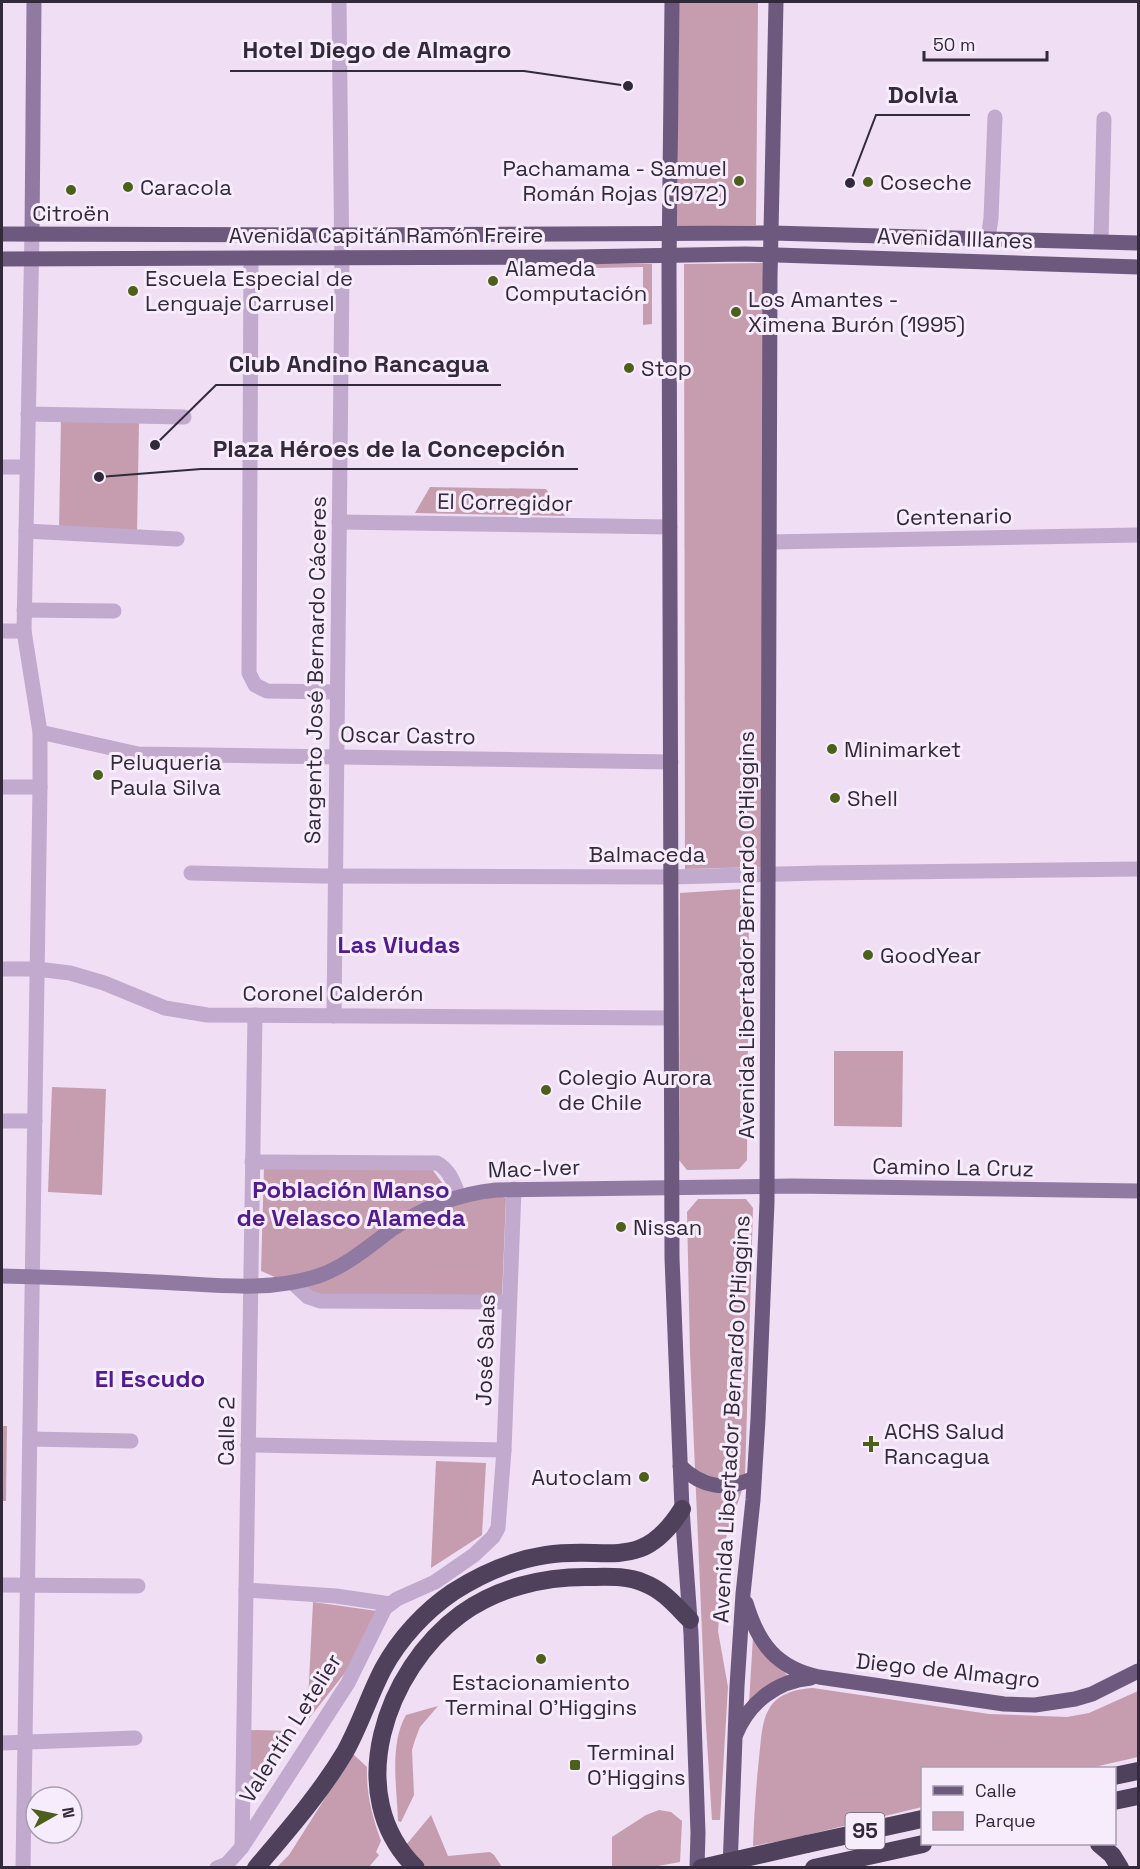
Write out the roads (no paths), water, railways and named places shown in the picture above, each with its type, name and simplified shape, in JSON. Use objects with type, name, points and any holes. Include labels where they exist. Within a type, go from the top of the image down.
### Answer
[{"type":"highway","points":[[256,1868],[298,1819],[331,1774],[359,1724],[391,1655],[410,1631],[434,1607],[476,1579],[522,1560],[559,1553],[616,1554],[640,1549],[663,1535],[682,1509]]},
{"type":"highway","points":[[416,1868],[398,1847],[382,1812],[377,1780],[380,1748],[390,1709],[406,1676],[424,1648],[449,1624],[472,1607],[500,1592],[530,1583],[572,1577],[617,1577],[644,1582],[666,1597],[690,1620]]},
{"type":"highway","points":[[1116,1776],[1138,1771]]},
{"type":"highway","points":[[1117,1801],[1138,1796]]},
{"type":"highway","points":[[1117,1801],[1138,1802]]},
{"type":"highway","name":"95","points":[[699,1868],[921,1819]]},
{"type":"highway","name":"95","points":[[814,1868],[921,1844]]},
{"type":"highway","points":[[1100,1845],[1112,1855],[1120,1868]]},
{"type":"main road","name":"Avenida Libertador Bernardo O'Higgins","points":[[672,2],[669,235],[672,1269],[682,1509],[690,1620],[699,1868]]},
{"type":"main road","name":"Avenida Libertador Bernardo O'Higgins","points":[[730,1868],[734,1740],[743,1594],[754,1478],[767,1186],[771,254],[776,2]]},
{"type":"main road","name":"Avenida Capitán Ramón Freire","points":[[2,234],[341,236],[772,233]]},
{"type":"main road","name":"Avenida Illanes","points":[[772,233],[1138,243]]},
{"type":"main road","name":"Avenida Capitán Ramón Freire","points":[[2,259],[771,254]]},
{"type":"main road","name":"Avenida Illanes","points":[[771,254],[1138,267]]},
{"type":"main road","points":[[680,1466],[696,1479],[715,1485],[734,1486],[754,1478]]},
{"type":"main road","name":"Diego de Almagro","points":[[743,1594],[755,1626],[770,1652],[796,1671],[819,1677],[1004,1704],[1035,1705],[1055,1704],[1092,1694],[1138,1671]]},
{"type":"main road","name":"Diego de Almagro","points":[[734,1740],[747,1714],[765,1695],[786,1683],[819,1677]]},
{"type":"street","points":[[23,1868],[40,787],[40,732],[24,631],[34,2]]},
{"type":"street","name":"Sargento José Bernardo Cáceres","points":[[334,1016],[341,258],[339,2]]},
{"type":"street","points":[[988,239],[995,117]]},
{"type":"street","points":[[1101,242],[1104,119]]},
{"type":"street","points":[[251,258],[249,673],[255,685],[267,691],[337,692]]},
{"type":"street","points":[[28,414],[184,417]]},
{"type":"street","points":[[2,467],[27,467]]},
{"type":"street","name":"El Corregidor","points":[[339,522],[670,526]]},
{"type":"street","points":[[26,531],[177,539]]},
{"type":"street","name":"Centenario","points":[[770,542],[1138,535]]},
{"type":"street","points":[[24,610],[114,611]]},
{"type":"street","points":[[2,631],[24,631]]},
{"type":"street","name":"Oscar Castro","points":[[40,732],[138,754],[671,762]]},
{"type":"street","points":[[2,787],[40,787]]},
{"type":"street","name":"Balmaceda","points":[[191,873],[671,877],[1138,869]]},
{"type":"street","name":"Coronel Calderón","points":[[2,969],[37,969],[70,973],[113,986],[151,1004],[178,1012],[207,1015],[672,1018]]},
{"type":"street","name":"Calle 2","points":[[242,1846],[255,1015]]},
{"type":"street","points":[[2,1121],[35,1121]]},
{"type":"street","points":[[252,1162],[437,1163],[443,1166],[451,1177],[459,1197]]},
{"type":"street","name":"Mac-Iver","points":[[2,1276],[251,1287],[292,1282],[320,1275],[355,1256],[415,1215],[459,1197],[486,1191],[767,1186]]},
{"type":"street","name":"Camino La Cruz","points":[[767,1186],[1138,1191]]},
{"type":"street","name":"José Salas","points":[[390,1604],[435,1582],[486,1545],[498,1528],[504,1450],[514,1189]]},
{"type":"street","points":[[292,1282],[308,1297],[320,1301],[509,1302]]},
{"type":"street","points":[[30,1439],[131,1441]]},
{"type":"street","points":[[248,1445],[504,1450]]},
{"type":"street","points":[[2,1585],[138,1586]]},
{"type":"street","points":[[246,1590],[336,1596],[390,1604]]},
{"type":"street","name":"Valentín Letelier","points":[[217,1868],[226,1864],[242,1846],[348,1683],[382,1614],[390,1604]]},
{"type":"street","points":[[2,1743],[135,1738]]},
{"type":"place","name":"Hotel Diego de Almagro","points":[[628,86]]},
{"type":"place","name":"Pachamama - Samuel Román Rojas (1972)","points":[[739,181]]},
{"type":"place","name":"Coseche","points":[[868,182]]},
{"type":"place","name":"Dolvia","points":[[850,183]]},
{"type":"place","name":"Caracola","points":[[128,187]]},
{"type":"place","name":"Citroën","points":[[71,190]]},
{"type":"place","name":"Alameda Computación","points":[[493,281]]},
{"type":"place","name":"Escuela Especial de Lenguaje Carrusel","points":[[133,291]]},
{"type":"place","name":"Los Amantes - Ximena Burón (1995)","points":[[736,312]]},
{"type":"place","name":"Stop","points":[[629,368]]},
{"type":"place","name":"Club Andino Rancagua","points":[[155,445]]},
{"type":"place","name":"Plaza Héroes de la Concepción","points":[[99,477]]},
{"type":"place","name":"Minimarket","points":[[832,749]]},
{"type":"place","name":"Peluqueria Paula Silva","points":[[98,775]]},
{"type":"place","name":"Shell","points":[[835,798]]},
{"type":"place","name":"GoodYear","points":[[868,955]]},
{"type":"place","name":"Colegio Aurora de Chile","points":[[546,1090]]},
{"type":"place","name":"Nissan","points":[[621,1227]]},
{"type":"place","name":"ACHS Salud Rancagua","points":[[871,1444]]},
{"type":"place","name":"Autoclam","points":[[644,1477]]},
{"type":"place","name":"Estacionamiento Terminal O'Higgins","points":[[541,1659]]},
{"type":"place","name":"Terminal O'Higgins","points":[[575,1765]]},
{"type":"district","name":"Las Viudas","points":[[399,945]]},
{"type":"district","name":"Población Manso de Velasco Alameda","points":[[351,1204]]},
{"type":"district","name":"El Escudo","points":[[150,1379]]}]
